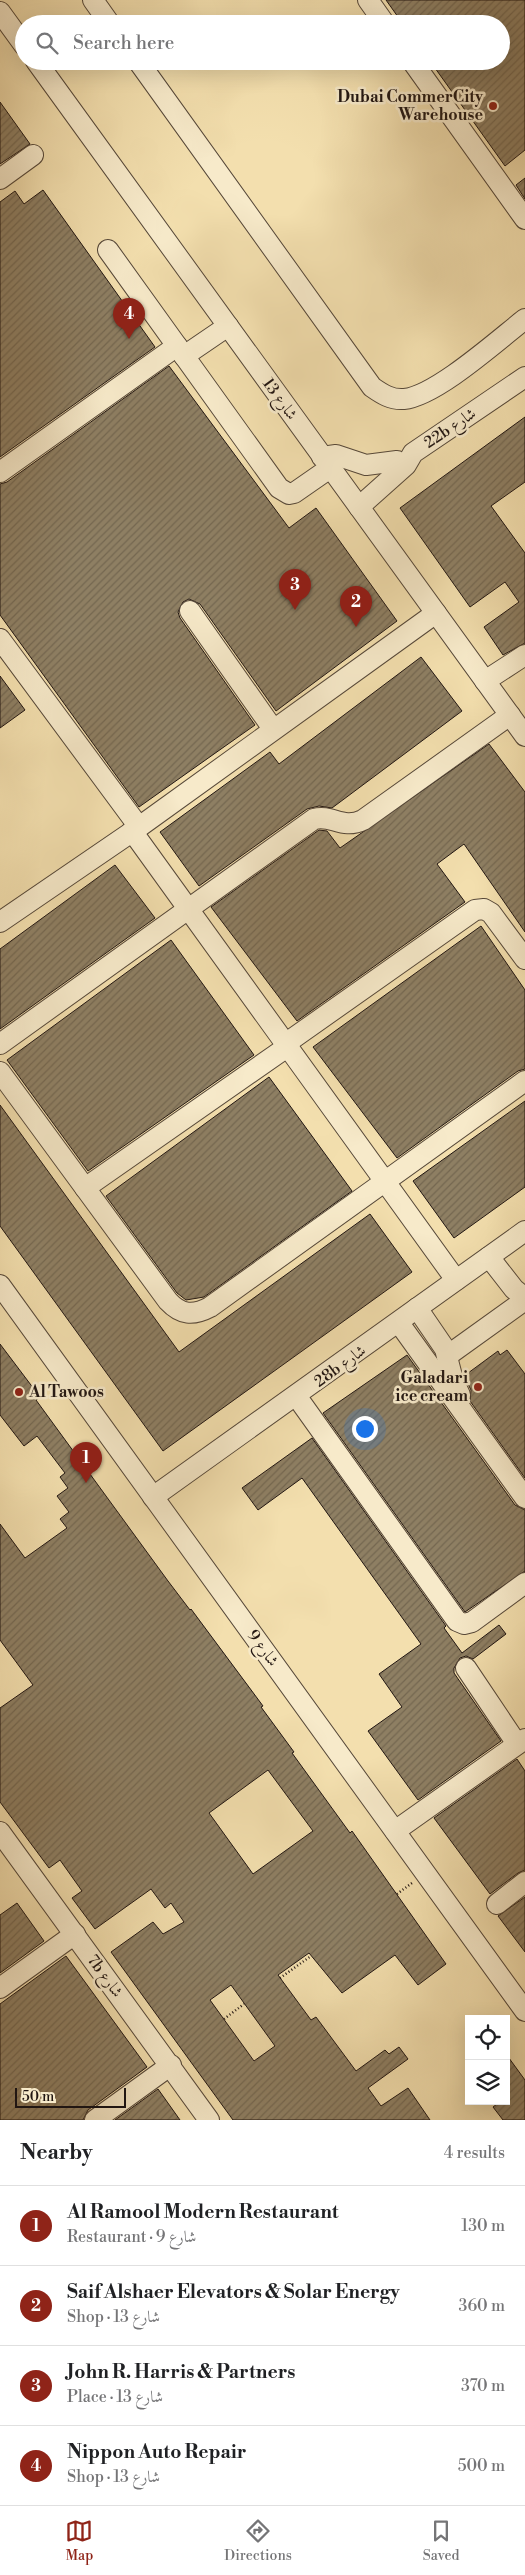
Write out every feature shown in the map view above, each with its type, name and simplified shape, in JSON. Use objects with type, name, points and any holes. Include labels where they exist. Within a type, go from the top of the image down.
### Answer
[{"type":"street","points":[[93,0],[104,15]]},
{"type":"street","points":[[368,0],[379,15]]},
{"type":"street","points":[[0,12],[15,33]]},
{"type":"street","name":"شارع 13","points":[[43,70],[525,736]]},
{"type":"street","points":[[144,70],[372,387],[385,396],[404,399],[424,393],[440,385],[525,319]]},
{"type":"street","points":[[418,70],[525,219]]},
{"type":"street","points":[[0,179],[33,155]]},
{"type":"street","points":[[108,250],[283,492],[294,493],[326,462],[336,455],[366,465],[405,457]]},
{"type":"street","points":[[0,472],[180,351],[228,326]]},
{"type":"street","name":"22b شارع","points":[[355,501],[405,457],[525,377]]},
{"type":"street","points":[[190,611],[273,729]]},
{"type":"street","points":[[2,916],[136,829],[436,613]]},
{"type":"street","points":[[0,639],[136,829],[188,909],[456,1280]]},
{"type":"street","points":[[485,681],[525,655]]},
{"type":"street","points":[[0,1044],[314,818],[319,817],[350,825],[363,820],[510,715]]},
{"type":"street","points":[[85,1188],[475,910],[491,913],[525,959]]},
{"type":"street","points":[[0,1072],[168,1301],[176,1310],[188,1314],[200,1312],[210,1306],[525,1081]]},
{"type":"street","name":"28b شارع","points":[[153,1497],[297,1397],[525,1231]]},
{"type":"street","points":[[447,1356],[525,1299],[514,1289],[489,1257]]},
{"type":"street","name":"شارع 9","points":[[0,1285],[395,1831],[518,1987],[525,2011]]},
{"type":"street","points":[[417,1308],[441,1342],[458,1392],[525,1487]]},
{"type":"street","points":[[399,1323],[525,1498]]},
{"type":"street","points":[[297,1397],[457,1621],[464,1624],[472,1622],[525,1583]]},
{"type":"street","points":[[395,1831],[521,1741],[466,1668]]},
{"type":"street","name":"7b شارع","points":[[0,1832],[7,1857],[75,1934],[209,2120]]},
{"type":"street","points":[[497,1904],[525,1882]]},
{"type":"street","points":[[0,1988],[75,1934]]},
{"type":"street","points":[[95,2120],[171,2065]]},
{"type":"path","points":[[280,1978],[311,1956]]},
{"type":"path","points":[[224,2019],[244,2004]]},
{"type":"building","name":"Dubai CommerCity Warehouse","points":[[386,0],[525,0],[525,150],[505,166],[436,70],[510,70],[510,15],[397,15]]},
{"type":"building","points":[[0,102],[30,144],[0,164]]},
{"type":"building","points":[[525,178],[525,199],[516,185]]},
{"type":"building","points":[[43,190],[155,347],[0,457],[0,202],[15,191],[24,204]]},
{"type":"building","points":[[169,366],[289,528],[316,508],[397,621],[276,711],[200,604],[189,599],[183,602],[178,612],[180,618],[255,725],[139,807],[0,615],[0,484],[7,482]]},
{"type":"building","points":[[525,417],[525,482],[491,506],[525,553],[525,643],[503,655],[484,627],[519,602],[505,582],[470,607],[400,508]]},
{"type":"building","points":[[421,657],[462,711],[332,808],[319,806],[307,809],[199,886],[160,832],[270,752],[279,764]]},
{"type":"building","points":[[0,676],[25,710],[0,728]]},
{"type":"building","points":[[489,744],[525,792],[525,932],[464,844],[437,864],[465,902],[297,1021],[211,907],[319,830],[327,831],[340,848]]},
{"type":"building","points":[[115,865],[155,918],[0,1029],[0,949]]},
{"type":"building","points":[[481,926],[525,990],[525,1069],[518,1071],[397,1158],[313,1047]]},
{"type":"building","points":[[171,940],[254,1055],[88,1171],[7,1060]]},
{"type":"building","points":[[269,1077],[352,1191],[204,1297],[186,1300],[177,1293],[106,1196]]},
{"type":"building","points":[[525,1101],[525,1187],[454,1238],[413,1181]]},
{"type":"building","points":[[0,1105],[179,1352],[370,1214],[412,1272],[163,1451],[0,1226]]},
{"type":"building","points":[[0,1344],[40,1397],[36,1400],[168,1581],[263,1706],[261,1707],[294,1752],[292,1753],[350,1833],[352,1831],[446,1964],[418,1985],[395,1955],[342,1993],[309,1953],[278,1975],[311,2020],[316,2017],[356,2071],[385,2050],[389,2054],[399,2047],[408,2059],[368,2088],[381,2106],[408,2088],[430,2120],[233,2120],[111,1952],[153,1922],[163,1934],[184,1922],[171,1903],[165,1908],[151,1889],[95,1929],[72,1898],[82,1891],[60,1860],[49,1868],[0,1802],[0,1708],[33,1685],[0,1640],[0,1524],[25,1558],[67,1528],[60,1519],[69,1512],[57,1496],[68,1488],[60,1477],[65,1473],[37,1436],[24,1446],[0,1415]],"holes":[[[268,1770],[313,1831],[253,1874],[209,1813]],[[231,1985],[275,2046],[254,2061],[210,2000]]]},
{"type":"building","points":[[507,1350],[525,1374],[525,1478],[470,1401],[471,1390],[464,1376],[498,1351],[500,1355]]},
{"type":"building","points":[[407,1355],[515,1505],[525,1510],[525,1571],[465,1612],[323,1413]]},
{"type":"building","points":[[312,1438],[446,1626],[444,1628],[462,1653],[499,1625],[506,1634],[473,1659],[466,1656],[460,1658],[454,1668],[454,1673],[501,1741],[418,1800],[368,1731],[402,1707],[379,1674],[421,1644],[302,1478],[258,1510],[242,1488]]},
{"type":"building","points":[[517,1759],[525,1771],[525,1870],[490,1894],[434,1818]]},
{"type":"building","points":[[525,1897],[525,1952],[498,1916]]},
{"type":"building","points":[[17,1903],[44,1941],[0,1973],[0,1915]]},
{"type":"building","points":[[66,1956],[147,2067],[88,2110],[83,2120],[0,2120],[0,2004]]},
{"type":"building","points":[[510,2059],[525,2080],[525,2120],[503,2120],[493,2107],[496,2105],[510,2105]]},
{"type":"building","points":[[158,2089],[180,2120],[115,2120]]},
{"type":"place","name":"Dubai CommerCity Warehouse","points":[[493,106]]},
{"type":"place","name":"Nippon Auto Repair","points":[[129,339]]},
{"type":"place","name":"John R. Harris & Partners","points":[[295,610]]},
{"type":"place","name":"Saif Alshaer Elevators & Solar Energy","points":[[356,627]]},
{"type":"place","name":"Galadari ice cream","points":[[478,1387]]},
{"type":"place","name":"Al Tawoos","points":[[19,1392]]},
{"type":"place","name":"Al Ramool Modern Restaurant","points":[[86,1483]]}]
